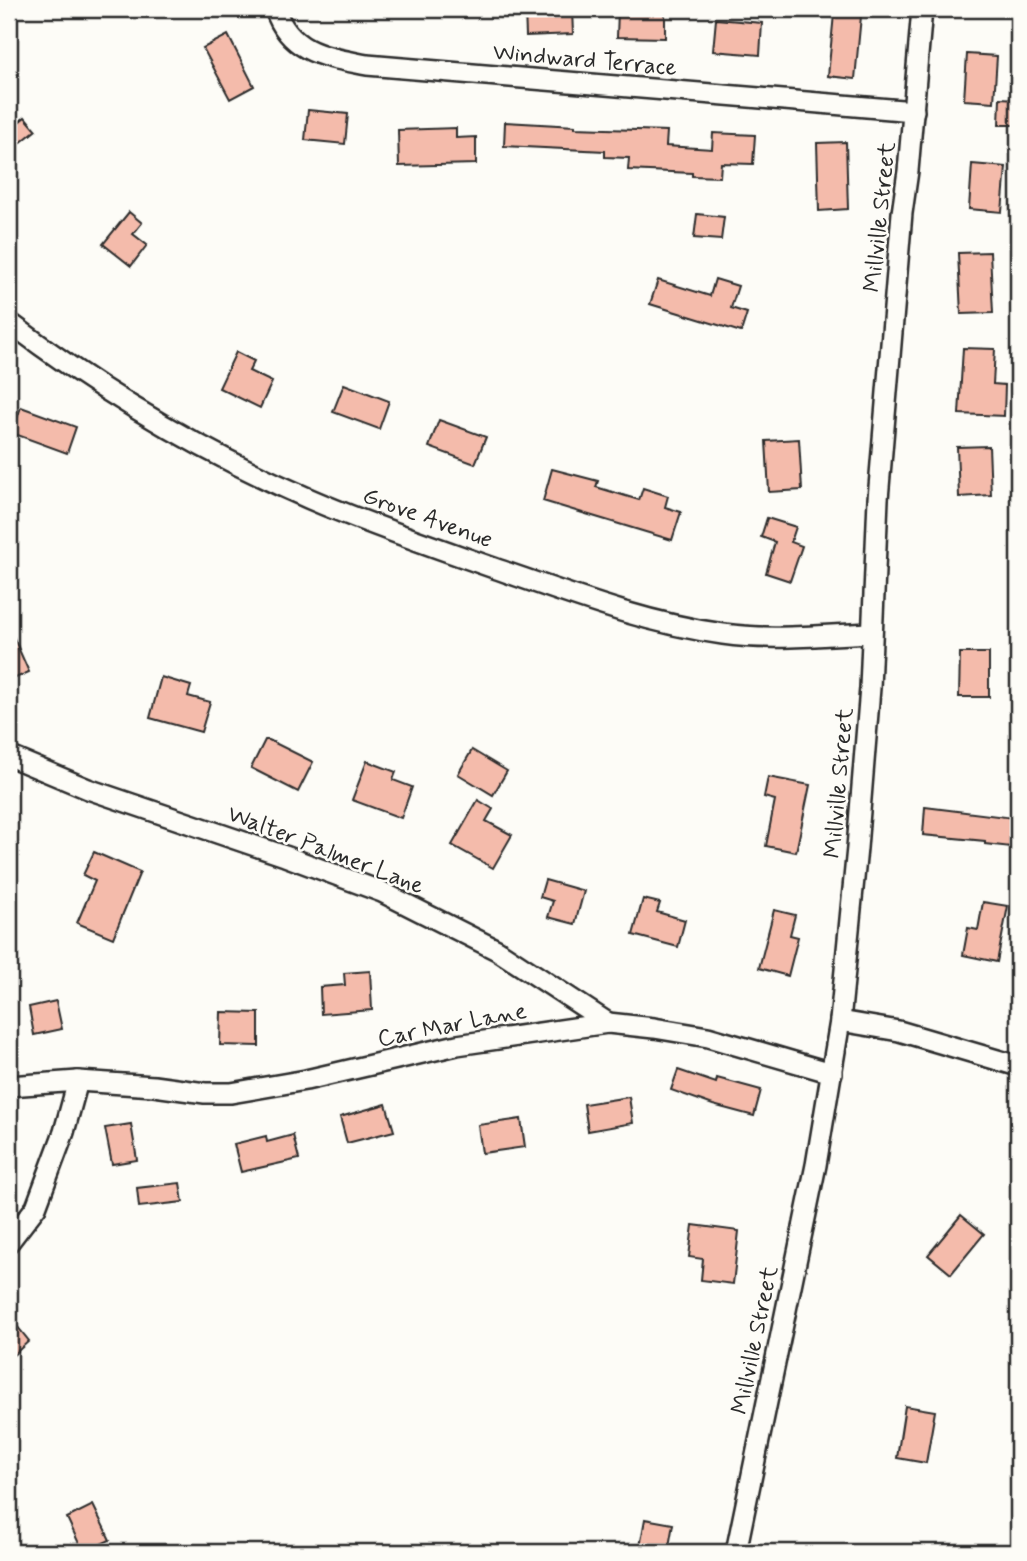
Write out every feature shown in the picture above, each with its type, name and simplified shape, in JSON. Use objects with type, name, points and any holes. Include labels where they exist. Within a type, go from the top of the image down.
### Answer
[{"type":"street","name":"Windward Terrace","points":[[275,9],[279,21],[295,41],[316,55],[367,65],[914,111]]},
{"type":"street","name":"Millville Street","points":[[736,1552],[816,1165],[839,1021],[858,836],[870,688],[880,485],[922,9]]},
{"type":"street","name":"Grove Avenue","points":[[9,322],[59,361],[125,404],[194,443],[310,499],[382,528],[577,597],[675,626],[726,635],[776,638],[871,633]]},
{"type":"street","name":"Walter Palmer Lane","points":[[9,756],[88,789],[382,892],[497,950],[608,1023]]},
{"type":"street","points":[[839,1021],[899,1031],[1018,1066]]},
{"type":"street","name":"Car Mar Lane","points":[[9,1086],[78,1081],[231,1093],[306,1080],[469,1042],[608,1023],[708,1037],[832,1073]]},
{"type":"street","points":[[9,1242],[36,1207],[64,1132],[78,1081]]},
{"type":"building","points":[[525,9],[572,9],[573,34],[526,36]]},
{"type":"building","points":[[618,11],[665,12],[665,38],[617,37]]},
{"type":"building","points":[[834,14],[861,16],[855,79],[828,76]]},
{"type":"building","points":[[716,19],[762,23],[760,55],[713,51]]},
{"type":"building","points":[[228,35],[254,86],[230,99],[203,48]]},
{"type":"building","points":[[967,54],[997,56],[994,102],[964,100]]},
{"type":"building","points":[[1000,98],[1018,99],[1018,125],[999,125]]},
{"type":"building","points":[[308,110],[348,114],[345,144],[305,140]]},
{"type":"building","points":[[25,117],[36,130],[9,152],[9,130]]},
{"type":"building","points":[[505,122],[575,128],[667,131],[666,146],[712,149],[713,133],[755,135],[753,164],[721,163],[720,177],[628,170],[629,158],[605,157],[605,151],[504,146]]},
{"type":"building","points":[[456,128],[456,138],[476,137],[476,164],[399,166],[398,130]]},
{"type":"building","points":[[846,142],[848,209],[819,211],[817,143]]},
{"type":"building","points":[[972,164],[1006,167],[1002,212],[969,209]]},
{"type":"building","points":[[129,212],[142,223],[133,234],[147,245],[131,266],[103,244]]},
{"type":"building","points":[[697,214],[724,217],[721,240],[694,238]]},
{"type":"building","points":[[990,252],[993,313],[961,314],[958,253]]},
{"type":"building","points":[[715,279],[738,286],[731,308],[747,313],[741,332],[650,304],[658,280],[710,296]]},
{"type":"building","points":[[963,348],[995,349],[993,384],[1005,385],[1004,416],[959,414]]},
{"type":"building","points":[[236,352],[254,361],[249,371],[272,382],[260,408],[219,388]]},
{"type":"building","points":[[344,384],[389,401],[379,429],[333,412]]},
{"type":"building","points":[[21,407],[76,427],[67,453],[12,433]]},
{"type":"building","points":[[439,420],[486,437],[475,464],[429,447]]},
{"type":"building","points":[[799,439],[802,490],[769,492],[766,441]]},
{"type":"building","points":[[989,446],[991,495],[959,497],[957,447]]},
{"type":"building","points":[[552,469],[598,481],[596,487],[639,500],[643,488],[668,496],[665,507],[681,512],[672,540],[543,501]]},
{"type":"building","points":[[767,518],[796,527],[791,542],[802,546],[790,581],[766,573],[775,542],[761,537]]},
{"type":"building","points":[[9,627],[29,672],[9,681]]},
{"type":"building","points":[[960,653],[989,653],[989,697],[959,697]]},
{"type":"building","points":[[161,677],[191,686],[188,696],[210,702],[201,732],[150,718]]},
{"type":"building","points":[[265,740],[313,762],[298,792],[251,768]]},
{"type":"building","points":[[472,750],[507,771],[493,795],[458,774]]},
{"type":"building","points":[[367,761],[396,772],[393,780],[412,787],[401,818],[352,800]]},
{"type":"building","points":[[768,777],[810,785],[796,852],[766,846],[775,800],[764,797]]},
{"type":"building","points":[[478,800],[493,809],[486,821],[512,835],[493,868],[452,845]]},
{"type":"building","points":[[925,807],[1014,818],[1011,847],[985,844],[985,841],[923,835]]},
{"type":"building","points":[[94,852],[140,872],[113,938],[77,923],[95,881],[83,875]]},
{"type":"building","points":[[545,880],[584,891],[575,924],[548,917],[553,901],[540,897]]},
{"type":"building","points":[[643,899],[660,903],[657,912],[685,920],[678,947],[633,935]]},
{"type":"building","points":[[983,902],[1008,906],[997,962],[963,955],[968,928],[978,930]]},
{"type":"building","points":[[774,910],[795,915],[790,935],[798,937],[788,976],[759,968]]},
{"type":"building","points":[[370,971],[372,1010],[321,1014],[320,987],[345,985],[344,973]]},
{"type":"building","points":[[56,1001],[62,1029],[34,1035],[29,1007]]},
{"type":"building","points":[[221,1012],[259,1013],[259,1046],[220,1045]]},
{"type":"building","points":[[678,1070],[716,1083],[717,1078],[761,1090],[754,1116],[671,1090]]},
{"type":"building","points":[[629,1097],[633,1123],[588,1131],[584,1104]]},
{"type":"building","points":[[386,1104],[394,1131],[347,1143],[340,1117]]},
{"type":"building","points":[[521,1119],[525,1147],[482,1153],[478,1125]]},
{"type":"building","points":[[131,1124],[137,1160],[112,1164],[105,1128]]},
{"type":"building","points":[[293,1135],[299,1159],[241,1172],[234,1144],[266,1136],[267,1142]]},
{"type":"building","points":[[180,1183],[183,1202],[139,1207],[137,1188]]},
{"type":"building","points":[[961,1215],[984,1234],[951,1274],[928,1255]]},
{"type":"building","points":[[693,1225],[739,1231],[733,1284],[701,1280],[703,1259],[689,1257]]},
{"type":"building","points":[[9,1316],[29,1341],[9,1359]]},
{"type":"building","points":[[905,1406],[935,1411],[926,1463],[897,1458]]},
{"type":"building","points":[[93,1505],[110,1540],[83,1552],[67,1518]]},
{"type":"building","points":[[645,1519],[673,1524],[668,1552],[639,1552]]}]
